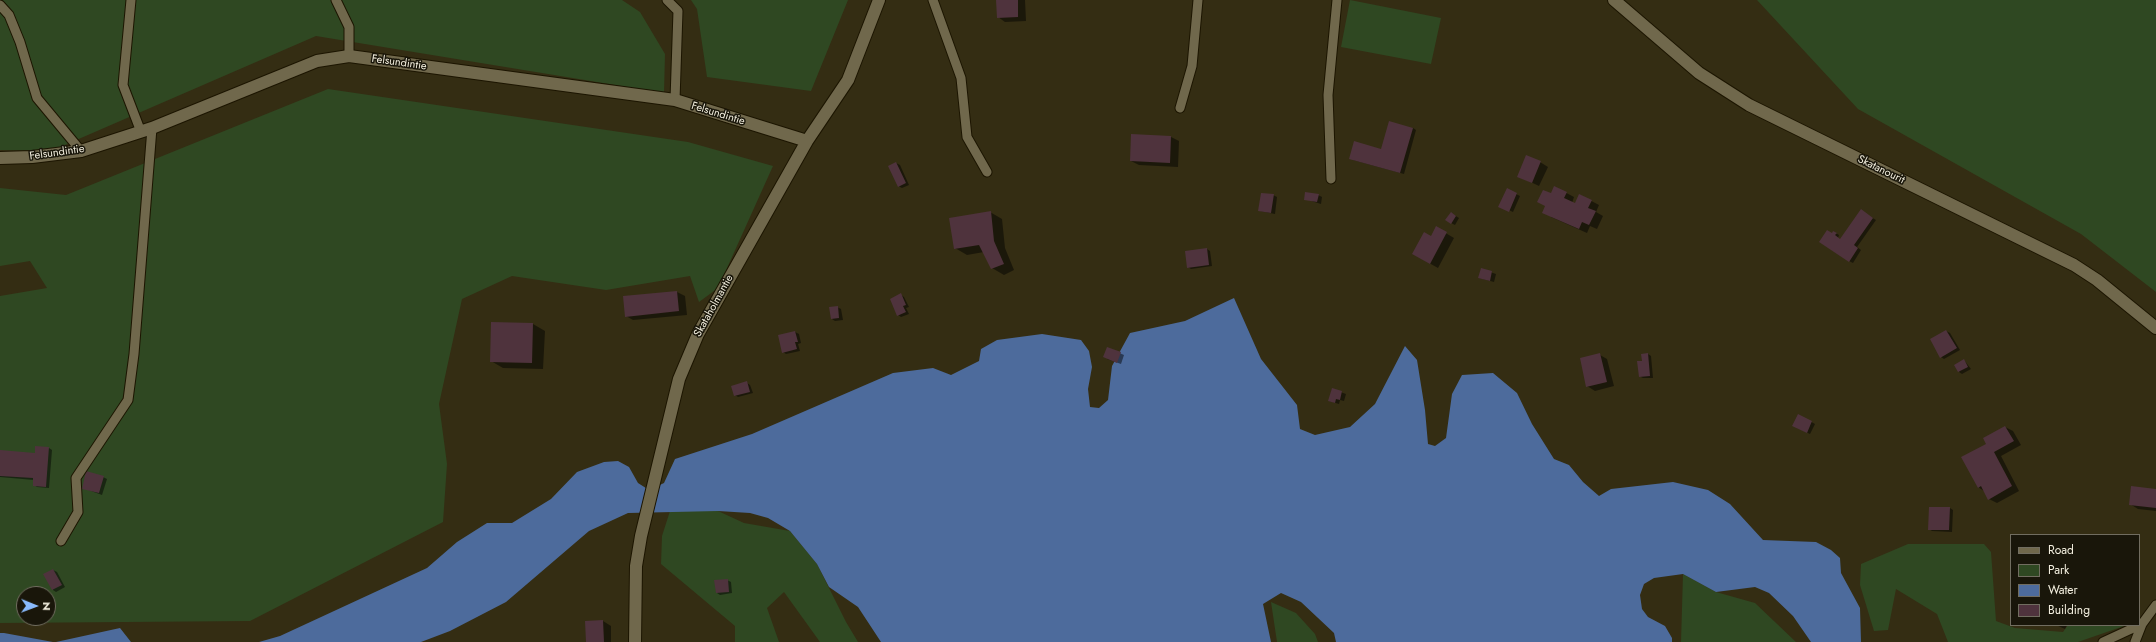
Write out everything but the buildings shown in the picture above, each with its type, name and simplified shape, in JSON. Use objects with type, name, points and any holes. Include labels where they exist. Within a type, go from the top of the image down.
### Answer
[{"type":"street","name":"Skataholmantie","points":[[635,642],[636,566],[641,536],[679,379],[698,334],[807,141],[848,80],[879,0]]},
{"type":"street","name":"Skatanourit","points":[[1614,0],[1699,73],[1749,105],[2074,265],[2097,280],[2156,328]]},
{"type":"street","name":"Felsundintie","points":[[0,158],[32,157],[81,151],[146,130],[317,61],[349,56],[675,100],[807,141]]},
{"type":"lane","points":[[61,541],[78,512],[76,478],[128,400],[134,354],[146,130],[123,85],[131,0]]},
{"type":"lane","points":[[336,0],[349,27],[349,56]]},
{"type":"lane","points":[[667,0],[678,11],[675,100]]},
{"type":"lane","points":[[933,0],[961,78],[967,137],[987,172]]},
{"type":"lane","points":[[1180,108],[1192,66],[1198,0]]},
{"type":"lane","points":[[1331,179],[1328,95],[1337,0]]},
{"type":"lane","points":[[0,5],[9,15],[20,42],[37,98],[81,151]]},
{"type":"lane","points":[[2135,642],[2142,624],[2156,605]]},
{"type":"lane","points":[[2103,642],[2138,626]]},
{"type":"green space","points":[[0,0],[622,0],[640,12],[665,54],[664,93],[316,36],[51,151],[0,150]]},
{"type":"green space","points":[[691,0],[848,0],[811,91],[707,77],[697,9]]},
{"type":"green space","points":[[1350,0],[1441,18],[1431,64],[1341,47]]},
{"type":"green space","points":[[1757,0],[2156,0],[2156,292],[2081,234],[1858,109]]},
{"type":"green space","points":[[328,89],[688,142],[773,166],[718,288],[699,302],[690,276],[606,290],[512,276],[462,299],[439,404],[447,464],[443,522],[250,621],[56,623],[56,586],[16,586],[16,623],[0,623],[0,296],[47,288],[30,261],[0,266],[0,188],[66,195]]},
{"type":"green space","points":[[670,511],[718,511],[744,523],[790,531],[817,564],[846,622],[858,642],[820,642],[784,592],[767,608],[779,642],[735,642],[735,626],[661,564],[662,536]]},
{"type":"green space","points":[[1908,544],[1984,544],[1991,552],[1996,621],[2015,628],[2063,632],[2067,626],[2124,626],[2078,642],[1948,642],[1937,614],[1896,589],[1888,630],[1874,631],[1860,585],[1861,564]]},
{"type":"green space","points":[[1683,574],[1716,592],[1755,603],[1796,642],[1681,642]]},
{"type":"green space","points":[[1271,602],[1296,613],[1315,634],[1318,642],[1277,642]]},
{"type":"water","points":[[1234,298],[1261,359],[1297,405],[1300,429],[1315,435],[1350,427],[1375,404],[1405,346],[1417,360],[1425,410],[1428,444],[1435,446],[1446,438],[1452,394],[1462,375],[1493,373],[1517,393],[1532,424],[1554,459],[1569,465],[1583,482],[1599,496],[1611,489],[1673,482],[1708,490],[1730,504],[1763,540],[1816,542],[1831,550],[1840,558],[1841,573],[1860,608],[1861,642],[1811,642],[1793,616],[1769,593],[1755,587],[1716,592],[1683,574],[1654,578],[1644,584],[1640,595],[1642,609],[1648,617],[1665,626],[1672,638],[1672,642],[1336,642],[1334,633],[1301,602],[1281,593],[1263,604],[1271,642],[881,642],[858,607],[829,587],[817,564],[790,531],[768,518],[750,513],[718,511],[628,513],[589,531],[506,602],[450,631],[421,642],[259,642],[280,636],[427,568],[457,542],[487,523],[512,523],[551,499],[577,472],[604,462],[618,461],[629,467],[638,483],[649,490],[664,483],[675,459],[752,434],[893,373],[933,368],[951,375],[979,361],[981,349],[997,340],[1042,334],[1081,340],[1089,351],[1092,367],[1088,389],[1090,407],[1099,408],[1108,400],[1112,366],[1130,333],[1185,321]]},
{"type":"water","points":[[120,628],[131,642],[56,642]]},
{"type":"water","points":[[0,633],[4,633],[53,642],[0,642]]}]
